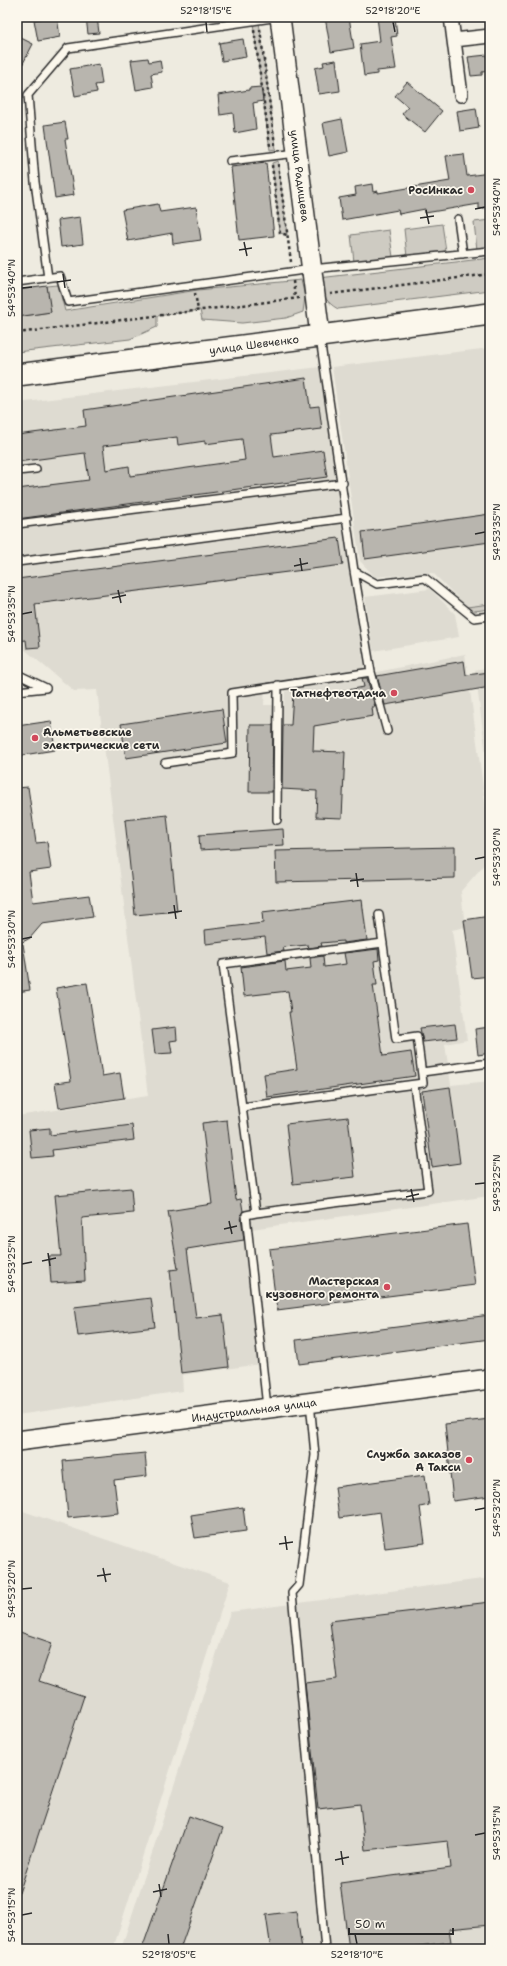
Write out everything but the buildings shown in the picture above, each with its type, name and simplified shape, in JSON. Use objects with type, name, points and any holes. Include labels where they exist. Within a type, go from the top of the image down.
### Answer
[{"type":"main road","name":"улица Шевченко","points":[[17,374],[490,314]]},
{"type":"street","name":"улица Радищева","points":[[280,17],[320,335]]},
{"type":"street","points":[[451,17],[462,95]]},
{"type":"street","points":[[454,40],[490,36]]},
{"type":"street","name":"Индустриальная улица","points":[[17,1441],[490,1379]]},
{"type":"lane","points":[[48,278],[36,182],[28,95],[68,48],[280,17]]},
{"type":"lane","points":[[230,161],[275,157],[297,153]]},
{"type":"lane","points":[[458,219],[463,254]]},
{"type":"lane","points":[[17,282],[60,276],[68,302],[312,269],[490,251]]},
{"type":"lane","points":[[320,335],[354,571],[371,672],[387,731]]},
{"type":"lane","points":[[17,471],[36,470]]},
{"type":"lane","points":[[17,524],[342,483]]},
{"type":"lane","points":[[17,562],[347,518]]},
{"type":"lane","points":[[354,571],[377,584],[425,578],[474,618],[490,616]]},
{"type":"lane","points":[[165,763],[233,753],[232,693],[371,672]]},
{"type":"lane","points":[[17,674],[46,688],[17,691]]},
{"type":"lane","points":[[277,820],[278,685]]},
{"type":"lane","points":[[242,1107],[423,1083],[417,1036],[396,1039],[379,914]]},
{"type":"lane","points":[[256,1213],[223,964],[383,943]]},
{"type":"lane","points":[[422,1072],[490,1063]]},
{"type":"lane","points":[[267,1408],[246,1215],[428,1191],[414,1084]]},
{"type":"lane","points":[[310,1402],[314,1454],[299,1585],[292,1593],[325,1949]]},
{"type":"path","points":[[256,20],[275,157],[272,163],[280,233],[287,235],[275,157],[256,20]]},
{"type":"path","points":[[336,293],[490,274]]},
{"type":"path","points":[[193,285],[198,310]]},
{"type":"path","points":[[17,333],[295,298]]},
{"type":"shaded area","points":[[259,22],[276,149],[270,150],[253,23]]},
{"type":"shaded area","points":[[278,161],[287,235],[280,233],[272,163]]},
{"type":"shaded area","points":[[490,220],[490,248],[477,250],[474,222]]},
{"type":"shaded area","points":[[442,224],[446,251],[407,257],[404,229]]},
{"type":"shaded area","points":[[389,230],[393,257],[354,262],[351,235]]},
{"type":"shaded area","points":[[490,258],[490,290],[338,309],[324,296],[319,278]]},
{"type":"shaded area","points":[[301,280],[305,297],[303,312],[286,318],[242,323],[202,320],[200,310],[157,316],[157,327],[130,339],[17,352],[17,317],[50,312],[47,286],[58,285],[65,311],[198,290]]},
{"type":"shaded area","points":[[490,348],[490,604],[467,607],[433,573],[375,577],[360,561],[332,367]]},
{"type":"shaded area","points":[[320,367],[365,671],[265,684],[264,705],[284,705],[285,691],[465,654],[490,838],[490,858],[461,891],[465,927],[452,930],[467,1040],[445,1044],[451,1085],[490,1081],[490,1196],[251,1229],[269,1363],[182,1375],[183,1391],[17,1415],[17,1116],[148,1096],[97,690],[74,691],[17,643],[17,403]]},
{"type":"shaded area","points":[[430,589],[455,614],[459,637],[373,651],[365,597]]},
{"type":"shaded area","points":[[490,604],[490,609],[467,612],[467,607]]},
{"type":"shaded area","points":[[490,667],[490,786],[475,670]]},
{"type":"shaded area","points":[[17,1509],[230,1582],[113,1949],[17,1949]]},
{"type":"shaded area","points":[[490,1578],[490,1949],[121,1949],[230,1612]]},
{"type":"place","name":"РосИнкас","points":[[471,190]]},
{"type":"place","name":"Татнефтеотдача","points":[[394,693]]},
{"type":"place","name":"Альметьевские электрические сети","points":[[35,738]]},
{"type":"place","name":"Мастерская кузовного ремонта","points":[[387,1287]]},
{"type":"place","name":"Служба заказов А Такси","points":[[469,1460]]}]
